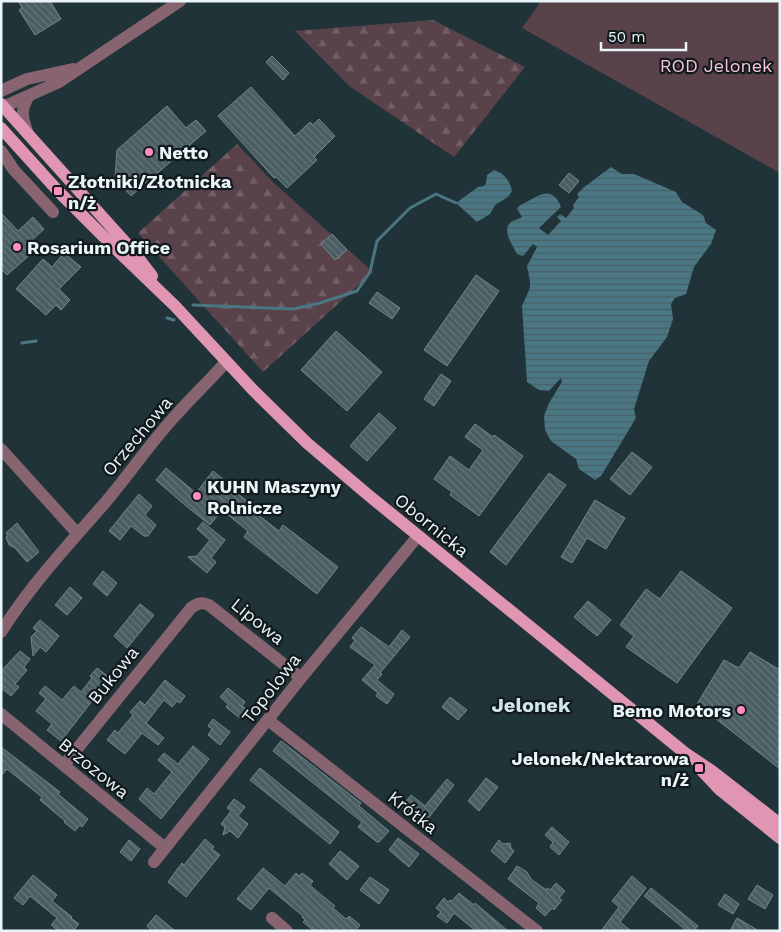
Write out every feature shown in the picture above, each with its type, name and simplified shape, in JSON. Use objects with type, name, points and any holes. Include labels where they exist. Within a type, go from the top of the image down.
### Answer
[{"type":"main road","name":"Obornicka","points":[[2,106],[133,251],[175,306]]},
{"type":"main road","name":"Obornicka","points":[[1,128],[58,191],[175,306],[226,362],[307,443],[418,536],[685,753],[712,771],[780,824]]},
{"type":"main road","name":"Obornicka","points":[[685,753],[719,788],[780,838]]},
{"type":"street","points":[[2,106],[59,82],[180,1]]},
{"type":"street","points":[[1,91],[27,80],[80,67]]},
{"type":"street","points":[[29,96],[22,109],[23,121],[29,136]]},
{"type":"street","points":[[1,151],[14,170],[53,212]]},
{"type":"street","name":"Orzechowa","points":[[1,632],[15,610],[176,414],[226,362]]},
{"type":"street","points":[[1,449],[77,533]]},
{"type":"street","name":"Topolowa","points":[[154,862],[301,678],[418,536]]},
{"type":"street","name":"Lipowa","points":[[191,608],[202,602],[210,604],[301,678]]},
{"type":"street","name":"Bukowa","points":[[64,765],[191,608]]},
{"type":"street","name":"Brzozowa","points":[[1,714],[165,848]]},
{"type":"street","name":"Krótka","points":[[268,720],[537,931]]},
{"type":"street","points":[[272,918],[287,931]]},
{"type":"green space","name":"ROD Jelonek","points":[[541,1],[780,1],[780,173],[522,28]]},
{"type":"green space","points":[[433,20],[525,67],[454,157],[349,86],[295,31]]},
{"type":"green space","points":[[237,144],[274,183],[373,272],[263,372],[138,233]]},
{"type":"water","points":[[611,167],[622,174],[634,174],[676,192],[682,202],[703,215],[706,223],[716,230],[711,244],[694,267],[686,294],[675,298],[671,304],[673,319],[667,337],[649,361],[634,409],[636,418],[601,476],[595,480],[579,469],[576,459],[551,441],[545,430],[544,416],[549,403],[562,382],[561,378],[549,391],[539,390],[527,382],[522,306],[530,288],[527,266],[537,247],[533,244],[523,256],[517,254],[509,239],[507,230],[510,223],[522,217],[517,209],[519,206],[537,196],[548,194],[553,195],[557,199],[561,207],[539,228],[548,235],[561,221],[557,217],[560,214],[566,218],[574,208],[573,205],[579,197],[577,194]]},
{"type":"water","points":[[494,170],[506,178],[512,191],[508,197],[495,205],[490,214],[477,222],[456,203],[478,187],[484,186],[487,175]]},
{"type":"building","points":[[18,1],[50,1],[61,19],[35,35],[19,10],[22,8]]},
{"type":"building","points":[[272,56],[289,73],[283,80],[266,62]]},
{"type":"building","points":[[251,87],[295,136],[310,122],[313,125],[319,119],[335,136],[314,157],[317,160],[287,188],[276,177],[274,178],[218,116]]},
{"type":"building","name":"Netto","points":[[167,106],[186,128],[196,120],[206,131],[131,196],[115,178],[117,150]]},
{"type":"building","points":[[569,173],[579,181],[569,193],[559,185]]},
{"type":"building","name":"Rosarium Office","points":[[1,213],[18,231],[33,217],[44,229],[29,243],[33,248],[33,252],[7,275],[1,269]]},
{"type":"building","points":[[332,234],[347,250],[335,260],[321,244]]},
{"type":"building","points":[[64,253],[81,267],[59,289],[70,300],[61,310],[56,305],[46,315],[16,289],[43,259],[52,267]]},
{"type":"building","points":[[476,275],[499,291],[447,366],[424,350]]},
{"type":"building","points":[[377,292],[400,308],[392,319],[369,303]]},
{"type":"building","points":[[336,331],[382,372],[347,411],[301,370]]},
{"type":"building","points":[[441,374],[451,381],[434,406],[424,399]]},
{"type":"building","points":[[379,413],[396,428],[367,461],[350,446]]},
{"type":"building","points":[[475,424],[523,456],[479,516],[450,495],[452,492],[434,479],[450,456],[469,470],[483,450],[465,437]]},
{"type":"building","points":[[632,452],[652,467],[630,495],[610,479]]},
{"type":"building","points":[[166,468],[196,493],[213,471],[237,490],[236,492],[254,507],[252,510],[279,531],[283,525],[338,567],[317,594],[244,537],[248,531],[222,510],[210,525],[186,506],[156,480]]},
{"type":"building","points":[[549,473],[566,485],[506,565],[490,552]]},
{"type":"building","points":[[139,494],[152,506],[145,515],[156,525],[148,536],[144,536],[131,526],[120,540],[109,531]]},
{"type":"building","points":[[595,500],[625,518],[606,549],[587,538],[572,563],[561,557]]},
{"type":"building","points":[[203,522],[225,540],[211,558],[216,562],[207,573],[188,557],[197,556],[210,540],[197,529]]},
{"type":"building","points":[[17,523],[39,552],[27,562],[15,548],[9,545],[6,537],[8,536],[6,533]]},
{"type":"building","points":[[103,571],[117,583],[107,596],[93,584]]},
{"type":"building","points":[[681,571],[732,608],[677,683],[626,647],[634,636],[620,625],[646,589],[660,599]]},
{"type":"building","points":[[70,587],[82,598],[67,615],[55,605]]},
{"type":"building","points":[[588,601],[611,620],[597,636],[574,617]]},
{"type":"building","points":[[140,604],[154,615],[127,648],[114,636]]},
{"type":"building","points":[[40,620],[59,636],[46,652],[40,647],[33,656],[31,637],[37,631],[33,628]]},
{"type":"building","points":[[361,627],[389,647],[402,630],[410,637],[380,673],[382,674],[377,680],[394,694],[387,704],[376,696],[378,693],[362,680],[375,665],[350,647],[355,640],[352,638]]},
{"type":"building","points":[[20,651],[30,659],[24,667],[27,670],[15,684],[19,687],[11,696],[1,688],[1,671]]},
{"type":"building","points":[[750,652],[780,670],[780,769],[697,704],[724,660],[739,668]]},
{"type":"building","points":[[97,668],[110,678],[90,700],[92,701],[61,741],[47,730],[52,724],[36,711],[46,699],[39,693],[45,686],[62,700],[74,686],[81,692]]},
{"type":"building","points":[[165,680],[185,696],[180,703],[177,701],[172,707],[164,700],[146,723],[164,738],[158,745],[142,733],[125,754],[107,740],[115,730],[118,733],[133,715],[130,712],[140,701],[145,705]]},
{"type":"building","points":[[228,688],[245,702],[242,706],[248,710],[241,719],[226,707],[228,704],[220,697]]},
{"type":"building","points":[[450,697],[467,710],[458,720],[442,707]]},
{"type":"building","points":[[213,719],[230,732],[220,745],[208,735],[212,729],[208,726]]},
{"type":"building","points":[[281,741],[361,803],[359,806],[389,831],[379,842],[358,827],[362,822],[273,751]]},
{"type":"building","points":[[193,746],[209,759],[161,819],[139,799],[147,788],[154,794],[172,772],[158,760],[164,753],[178,764]]},
{"type":"building","points":[[1,747],[60,792],[58,794],[88,819],[82,827],[80,825],[75,831],[40,800],[42,797],[7,769],[1,776]]},
{"type":"building","points":[[260,768],[339,832],[330,844],[250,780]]},
{"type":"building","points":[[486,778],[498,787],[479,811],[468,801]]},
{"type":"building","points":[[447,779],[454,785],[423,825],[401,808],[411,795],[425,806]]},
{"type":"building","points":[[234,799],[245,807],[238,816],[248,824],[238,838],[230,831],[223,835],[225,827],[221,824],[231,811],[227,808]]},
{"type":"building","points":[[552,827],[569,842],[559,855],[550,847],[553,842],[545,835]]},
{"type":"building","points":[[398,838],[419,854],[409,867],[389,850]]},
{"type":"building","points":[[205,839],[214,847],[212,849],[220,855],[186,897],[168,882],[182,863],[184,865]]},
{"type":"building","points":[[129,840],[140,849],[131,861],[120,852]]},
{"type":"building","points":[[499,840],[503,844],[510,843],[514,851],[505,863],[491,851]]},
{"type":"building","points":[[340,851],[359,866],[347,880],[329,864]]},
{"type":"building","points":[[517,866],[527,872],[531,879],[546,890],[547,888],[550,890],[556,883],[565,891],[559,898],[562,900],[554,910],[552,908],[545,916],[536,908],[539,903],[508,879]]},
{"type":"building","points":[[263,868],[285,886],[296,873],[299,876],[302,873],[313,881],[310,885],[335,906],[333,908],[346,919],[349,916],[360,925],[355,931],[314,931],[303,922],[305,920],[303,916],[269,888],[251,910],[237,899]]},
{"type":"building","points":[[33,875],[57,895],[52,901],[79,924],[73,931],[59,931],[51,925],[57,918],[30,896],[23,905],[14,898]]},
{"type":"building","points":[[632,876],[646,888],[620,922],[631,931],[601,931],[619,907],[612,901]]},
{"type":"building","points":[[370,877],[389,890],[379,904],[360,890]]},
{"type":"building","points":[[757,885],[773,895],[765,909],[748,899]]},
{"type":"building","points":[[651,888],[698,926],[694,931],[687,931],[644,896]]},
{"type":"building","points":[[459,893],[474,905],[475,903],[508,931],[476,931],[454,913],[447,923],[437,916],[441,912],[436,908],[444,898],[448,902],[452,901]]},
{"type":"building","points":[[725,894],[739,904],[733,914],[718,905]]},
{"type":"building","points":[[156,915],[175,931],[152,931],[147,926]]},
{"type":"building","points":[[737,918],[759,931],[730,931]]},
{"type":"waterway","points":[[193,305],[293,309],[320,303],[357,291],[370,272],[377,241],[410,208],[436,194],[456,203]]},
{"type":"waterway","points":[[167,318],[174,320]]},
{"type":"waterway","points":[[22,343],[36,341]]},
{"type":"place","name":"Netto","points":[[149,152]]},
{"type":"place","name":"Złotniki/Złotnicka n/ż","points":[[58,191]]},
{"type":"place","name":"Rosarium Office","points":[[17,247]]},
{"type":"place","name":"KUHN Maszyny Rolnicze","points":[[197,496]]},
{"type":"place","name":"Bemo Motors","points":[[741,710]]},
{"type":"place","name":"Jelonek/Nektarowa n/ż","points":[[699,768]]},
{"type":"district","name":"Jelonek","points":[[531,705]]}]
